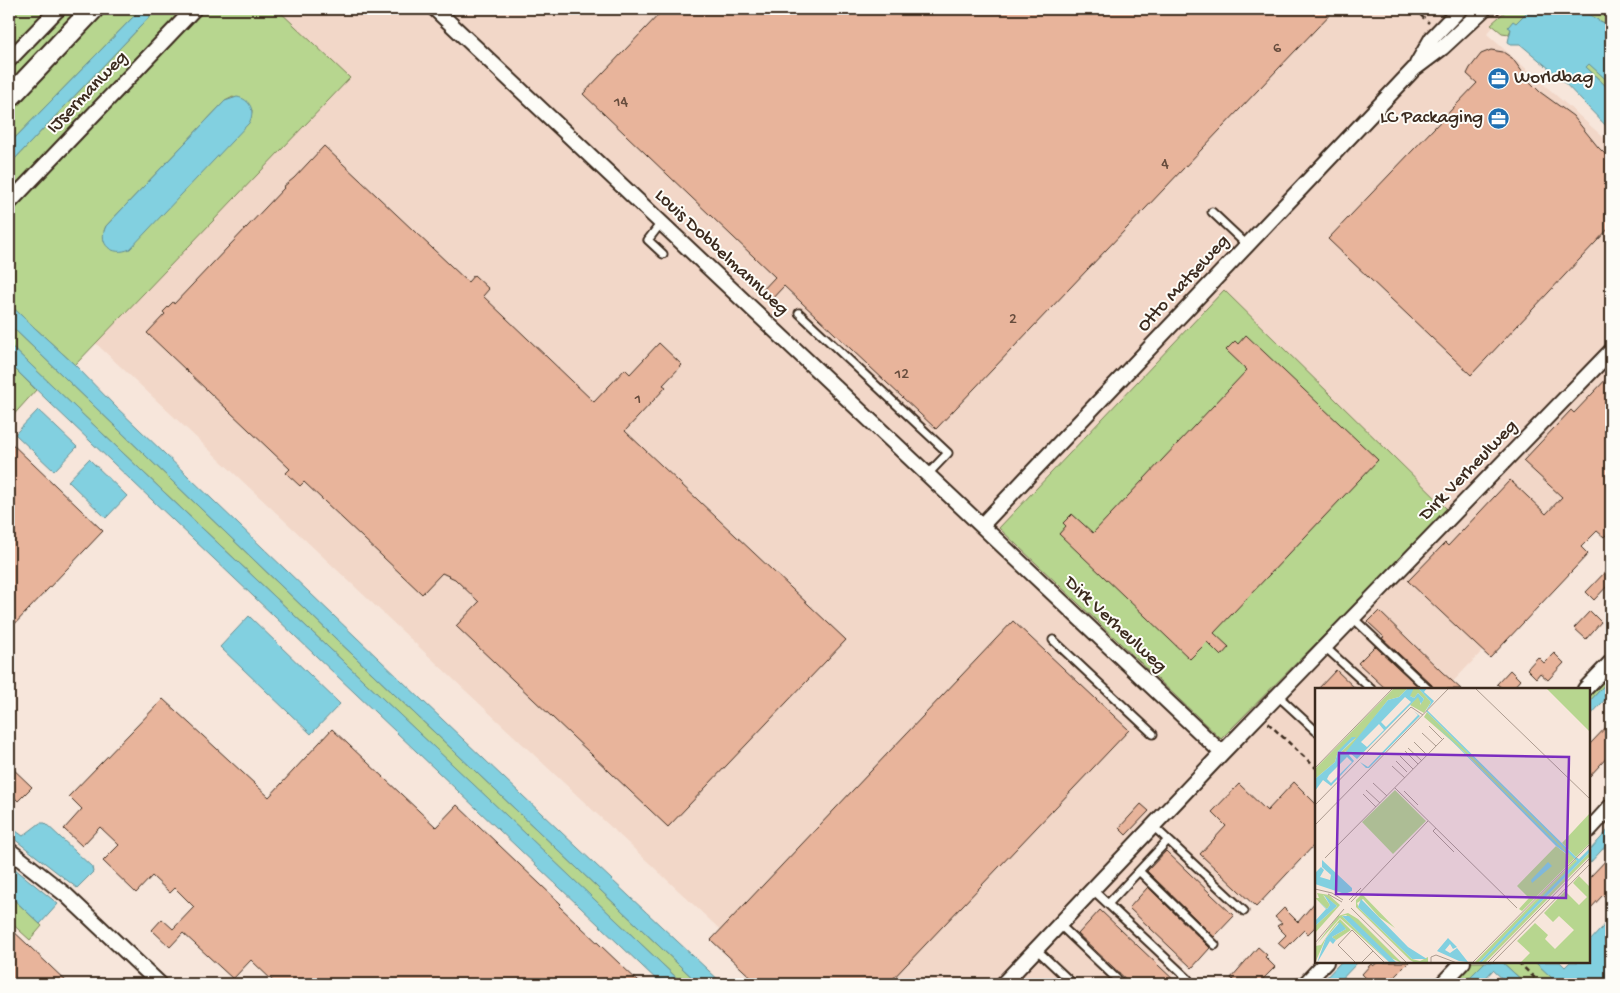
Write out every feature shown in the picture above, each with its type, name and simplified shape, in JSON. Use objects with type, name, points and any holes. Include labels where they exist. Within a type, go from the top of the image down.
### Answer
[{"type":"main road","points":[[9,98],[93,9]]},
{"type":"street","points":[[9,60],[58,9]]},
{"type":"street","name":"IJsermanweg","points":[[9,203],[194,9]]},
{"type":"street","name":"Louis Dobbelmannweg","points":[[435,9],[982,525]]},
{"type":"street","name":"Otto Matseweg","points":[[1414,69],[1432,38],[1460,9]]},
{"type":"street","name":"Otto Matseweg","points":[[982,525],[1414,69],[1442,48],[1484,9]]},
{"type":"street","name":"Dirk Verheulweg","points":[[1003,984],[1222,753],[1611,351]]},
{"type":"street","name":"Dirk Verheulweg","points":[[982,525],[1222,753]]},
{"type":"street","points":[[1586,688],[1611,662]]},
{"type":"street","points":[[1590,829],[1611,806]]},
{"type":"street","points":[[9,850],[66,895],[160,984]]},
{"type":"street","points":[[1305,984],[1325,963]]},
{"type":"street","points":[[1442,984],[1462,963]]},
{"type":"lane","points":[[1212,212],[1247,245]]},
{"type":"lane","points":[[662,223],[648,240],[663,254]]},
{"type":"lane","points":[[800,313],[948,452],[928,474]]},
{"type":"lane","points":[[1354,618],[1427,688]]},
{"type":"lane","points":[[1053,640],[1153,734]]},
{"type":"lane","points":[[1325,647],[1370,688]]},
{"type":"lane","points":[[1278,696],[1315,730]]},
{"type":"lane","points":[[1153,826],[1244,911]]},
{"type":"lane","points":[[1108,904],[1168,840]]},
{"type":"lane","points":[[1139,871],[1215,944]]},
{"type":"lane","points":[[1092,890],[1188,979]]},
{"type":"lane","points":[[1060,925],[1122,984]]},
{"type":"lane","points":[[1036,949],[1073,984]]},
{"type":"path","points":[[1414,9],[1429,23]]},
{"type":"path","points":[[1260,715],[1315,767]]},
{"type":"path","points":[[1519,963],[1541,984]]},
{"type":"shaded area","points":[[218,9],[1508,9],[1487,34],[1611,144],[1611,516],[1447,688],[1315,688],[1315,826],[1165,984],[778,984],[39,290],[9,226]]},
{"type":"green space","points":[[9,9],[48,9],[11,47],[9,45]]},
{"type":"green space","points":[[66,9],[88,9],[9,92],[9,68]]},
{"type":"green space","points":[[108,9],[141,9],[9,144],[9,114]]},
{"type":"green space","points":[[157,9],[186,9],[9,196],[9,165]]},
{"type":"green space","points":[[201,9],[277,9],[350,78],[75,365],[9,304],[9,211]],"holes":[[[233,97],[252,110],[251,119],[104,231],[106,226],[225,101]]]},
{"type":"green space","points":[[1508,9],[1530,9],[1516,24],[1509,27],[1511,29],[1509,34],[1502,33],[1491,24]]},
{"type":"green space","points":[[1580,9],[1603,9],[1611,13],[1611,26],[1598,20]]},
{"type":"green space","points":[[1589,63],[1611,84],[1611,91],[1586,67]]},
{"type":"green space","points":[[1224,290],[1448,510],[1221,739],[999,528]]},
{"type":"green space","points":[[9,324],[699,984],[683,984],[46,380],[9,344]]},
{"type":"green space","points":[[9,363],[36,390],[9,420]]},
{"type":"green space","points":[[1611,669],[1611,678],[1590,701],[1590,691]]},
{"type":"green space","points":[[9,895],[42,926],[30,940],[9,921]]},
{"type":"green space","points":[[1469,963],[1484,963],[1463,984],[1449,984]]},
{"type":"green space","points":[[1503,963],[1536,963],[1553,978],[1547,984],[1526,984]]},
{"type":"water","points":[[141,9],[157,9],[9,165],[9,144]]},
{"type":"water","points":[[1530,9],[1580,9],[1611,26],[1611,84],[1589,64],[1586,67],[1611,91],[1611,131],[1557,75],[1520,44],[1508,42],[1511,29],[1508,27],[1513,21],[1516,23]]},
{"type":"water","points":[[237,97],[245,100],[252,110],[249,123],[130,249],[117,251],[108,247],[103,238],[106,226],[225,101]]},
{"type":"water","points":[[9,304],[75,365],[114,405],[417,696],[723,984],[699,984],[332,635],[9,324]]},
{"type":"water","points":[[9,344],[683,984],[661,984],[9,363]]},
{"type":"water","points":[[38,410],[77,447],[54,471],[15,434]]},
{"type":"water","points":[[89,459],[127,496],[106,518],[68,481]]},
{"type":"water","points":[[249,616],[340,704],[311,734],[220,647]]},
{"type":"water","points":[[1611,678],[1611,693],[1590,716],[1590,701]]},
{"type":"water","points":[[40,823],[45,823],[92,867],[93,872],[77,888],[9,835],[9,826],[23,836]]},
{"type":"water","points":[[1611,827],[1611,840],[1590,863],[1590,850]]},
{"type":"water","points":[[9,864],[58,904],[40,924],[9,895]]},
{"type":"water","points":[[1611,918],[1611,984],[1547,984],[1552,978],[1536,963],[1561,963],[1565,967],[1569,963],[1590,963],[1590,941]]},
{"type":"water","points":[[1340,963],[1357,963],[1337,984],[1320,984]]},
{"type":"water","points":[[1484,963],[1503,963],[1526,984],[1508,984],[1493,970],[1480,984],[1463,984]]},
{"type":"building","points":[[664,9],[1335,9],[936,429],[784,286],[769,302],[760,293],[775,277],[583,94]]},
{"type":"building","points":[[1491,50],[1503,52],[1512,58],[1529,81],[1540,92],[1573,116],[1611,160],[1611,226],[1471,375],[1328,239],[1477,83],[1467,74],[1481,54]]},
{"type":"building","points":[[324,146],[468,282],[474,275],[489,289],[483,296],[594,402],[625,369],[630,374],[659,343],[682,365],[663,385],[666,387],[625,431],[846,640],[668,827],[456,626],[479,602],[455,579],[442,573],[422,594],[304,482],[300,486],[286,473],[290,469],[147,333],[165,314],[163,312],[173,302],[174,304],[283,187]]},
{"type":"building","points":[[1246,335],[1378,460],[1214,633],[1229,647],[1221,656],[1207,642],[1190,659],[1059,534],[1066,526],[1063,523],[1072,514],[1093,533],[1247,370],[1226,350],[1235,341],[1238,344]]},
{"type":"building","points":[[1611,374],[1611,530],[1604,537],[1597,531],[1581,547],[1588,554],[1490,658],[1408,581],[1445,543],[1448,546],[1510,480],[1546,514],[1562,497],[1523,461],[1571,410],[1574,413]]},
{"type":"building","points":[[9,441],[103,531],[9,630]]},
{"type":"building","points":[[1611,566],[1611,582],[1594,600],[1586,592]]},
{"type":"building","points":[[1379,611],[1460,688],[1433,688],[1432,685],[1382,638],[1384,637],[1368,622]]},
{"type":"building","points":[[1590,611],[1601,622],[1586,639],[1574,628]]},
{"type":"building","points":[[1013,621],[1129,730],[888,984],[758,984],[711,940]]},
{"type":"building","points":[[1375,646],[1420,688],[1385,688],[1358,663]]},
{"type":"building","points":[[1554,653],[1564,663],[1548,680],[1540,673],[1536,678],[1527,669],[1538,657],[1544,663]]},
{"type":"building","points":[[1336,670],[1355,688],[1319,688]]},
{"type":"building","points":[[1510,670],[1520,680],[1513,688],[1502,688],[1497,684]]},
{"type":"building","points":[[163,699],[269,797],[332,729],[436,827],[457,805],[561,904],[559,906],[641,984],[276,984],[251,960],[233,979],[183,933],[170,947],[152,930],[162,919],[173,929],[194,907],[175,888],[170,893],[152,876],[136,893],[103,861],[119,845],[100,827],[82,846],[64,829],[82,809],[69,796]]},
{"type":"building","points":[[1611,722],[1611,753],[1590,776],[1590,744]]},
{"type":"building","points":[[9,765],[32,787],[18,801],[9,792]]},
{"type":"building","points":[[1294,782],[1315,803],[1315,844],[1256,907],[1200,854],[1226,826],[1212,812],[1239,784],[1267,811]]},
{"type":"building","points":[[1141,804],[1149,811],[1126,835],[1119,828]]},
{"type":"building","points":[[1166,851],[1234,916],[1214,937],[1147,871]]},
{"type":"building","points":[[1611,855],[1611,892],[1606,898],[1603,895],[1590,909],[1590,877]]},
{"type":"building","points":[[1148,887],[1210,948],[1192,968],[1129,908]]},
{"type":"building","points":[[1315,902],[1315,927],[1308,934],[1304,930],[1285,949],[1278,943],[1286,935],[1277,926],[1282,923],[1275,917],[1284,908],[1298,922]]},
{"type":"building","points":[[1100,910],[1178,984],[1131,984],[1078,934]]},
{"type":"building","points":[[9,927],[69,984],[9,984]]},
{"type":"building","points":[[1258,947],[1267,955],[1265,957],[1275,967],[1258,984],[1237,984],[1231,978]]},
{"type":"building","points":[[1377,963],[1408,963],[1387,984],[1360,984],[1366,978],[1362,974],[1371,964],[1373,966]]},
{"type":"place","name":"Worldbag","points":[[1498,78]]},
{"type":"place","name":"LC Packaging","points":[[1499,118]]}]
